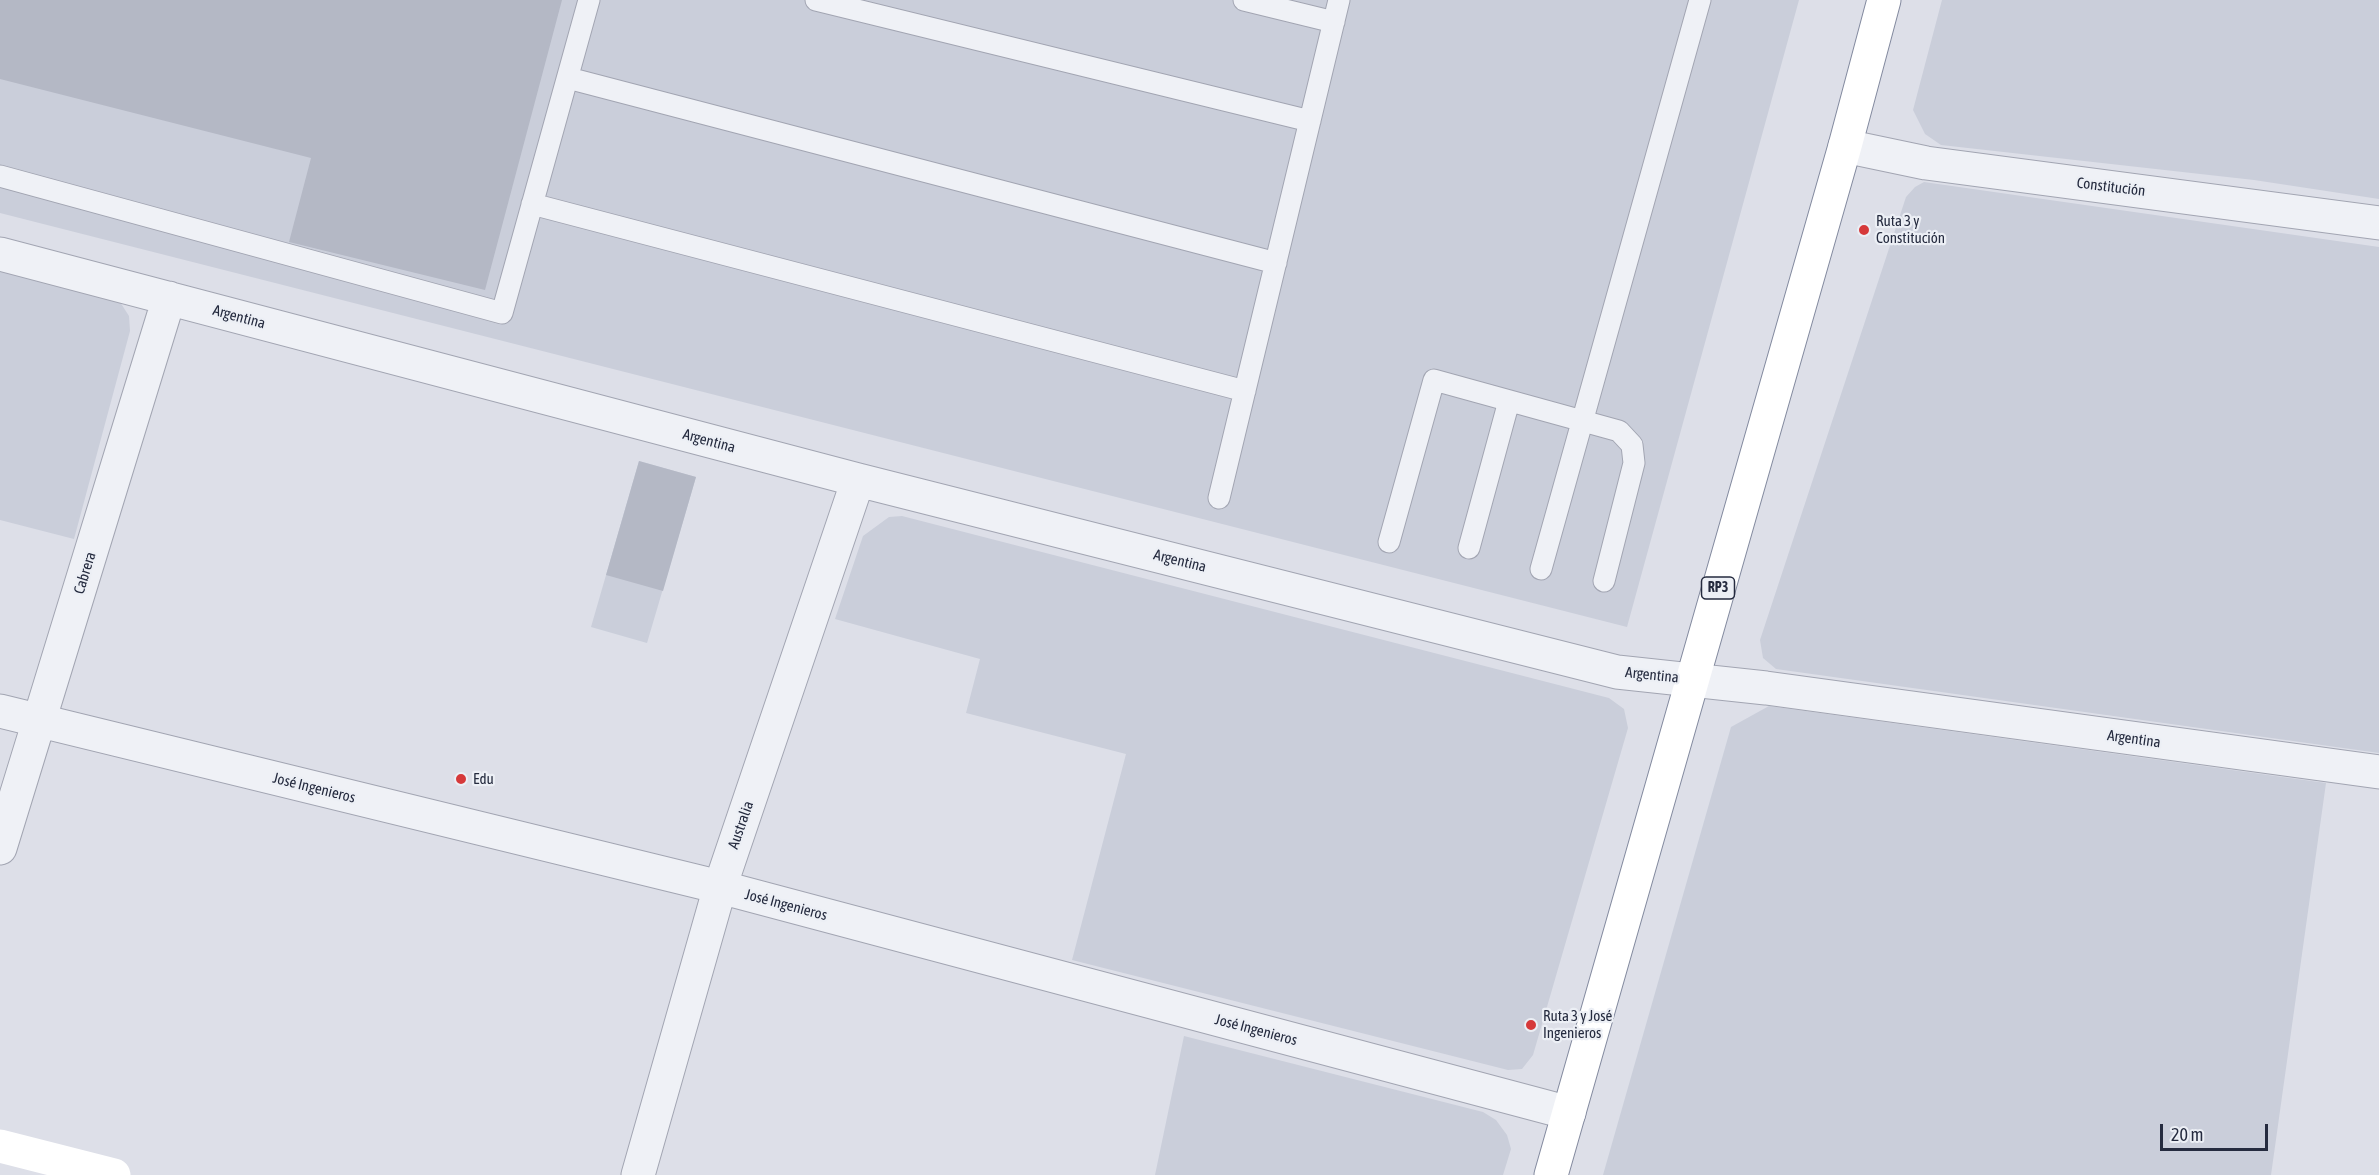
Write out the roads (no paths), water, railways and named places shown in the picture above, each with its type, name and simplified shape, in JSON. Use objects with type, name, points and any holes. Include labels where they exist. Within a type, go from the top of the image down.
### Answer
[{"type":"main road","name":"RP3","points":[[1551,1175],[1845,146],[1884,0]]},
{"type":"main road","points":[[0,1146],[114,1175]]},
{"type":"street","name":"Constitución","points":[[1845,146],[1926,163],[2379,223]]},
{"type":"street","name":"Argentina","points":[[0,254],[858,480],[1617,672],[1778,690],[2379,772]]},
{"type":"street","name":"Cabrera","points":[[0,848],[169,298]]},
{"type":"street","name":"Australia","points":[[638,1175],[720,887],[858,480]]},
{"type":"street","name":"José Ingenieros","points":[[0,711],[720,887],[1569,1113]]},
{"type":"lane","points":[[0,176],[502,313],[589,0]]},
{"type":"lane","points":[[816,0],[1310,121]]},
{"type":"lane","points":[[1244,0],[1334,22]]},
{"type":"lane","points":[[1219,498],[1339,0]]},
{"type":"lane","points":[[1541,568],[1700,0]]},
{"type":"lane","points":[[568,78],[1276,262]]},
{"type":"lane","points":[[532,204],[1245,391]]},
{"type":"lane","points":[[1389,542],[1434,380],[1619,432],[1632,445],[1634,463],[1604,581]]},
{"type":"lane","points":[[1469,548],[1509,401]]},
{"type":"place","name":"Ruta 3 y Constitución","points":[[1864,230]]},
{"type":"place","name":"Edu","points":[[461,779]]},
{"type":"place","name":"Ruta 3 y José Ingenieros","points":[[1531,1025]]}]
